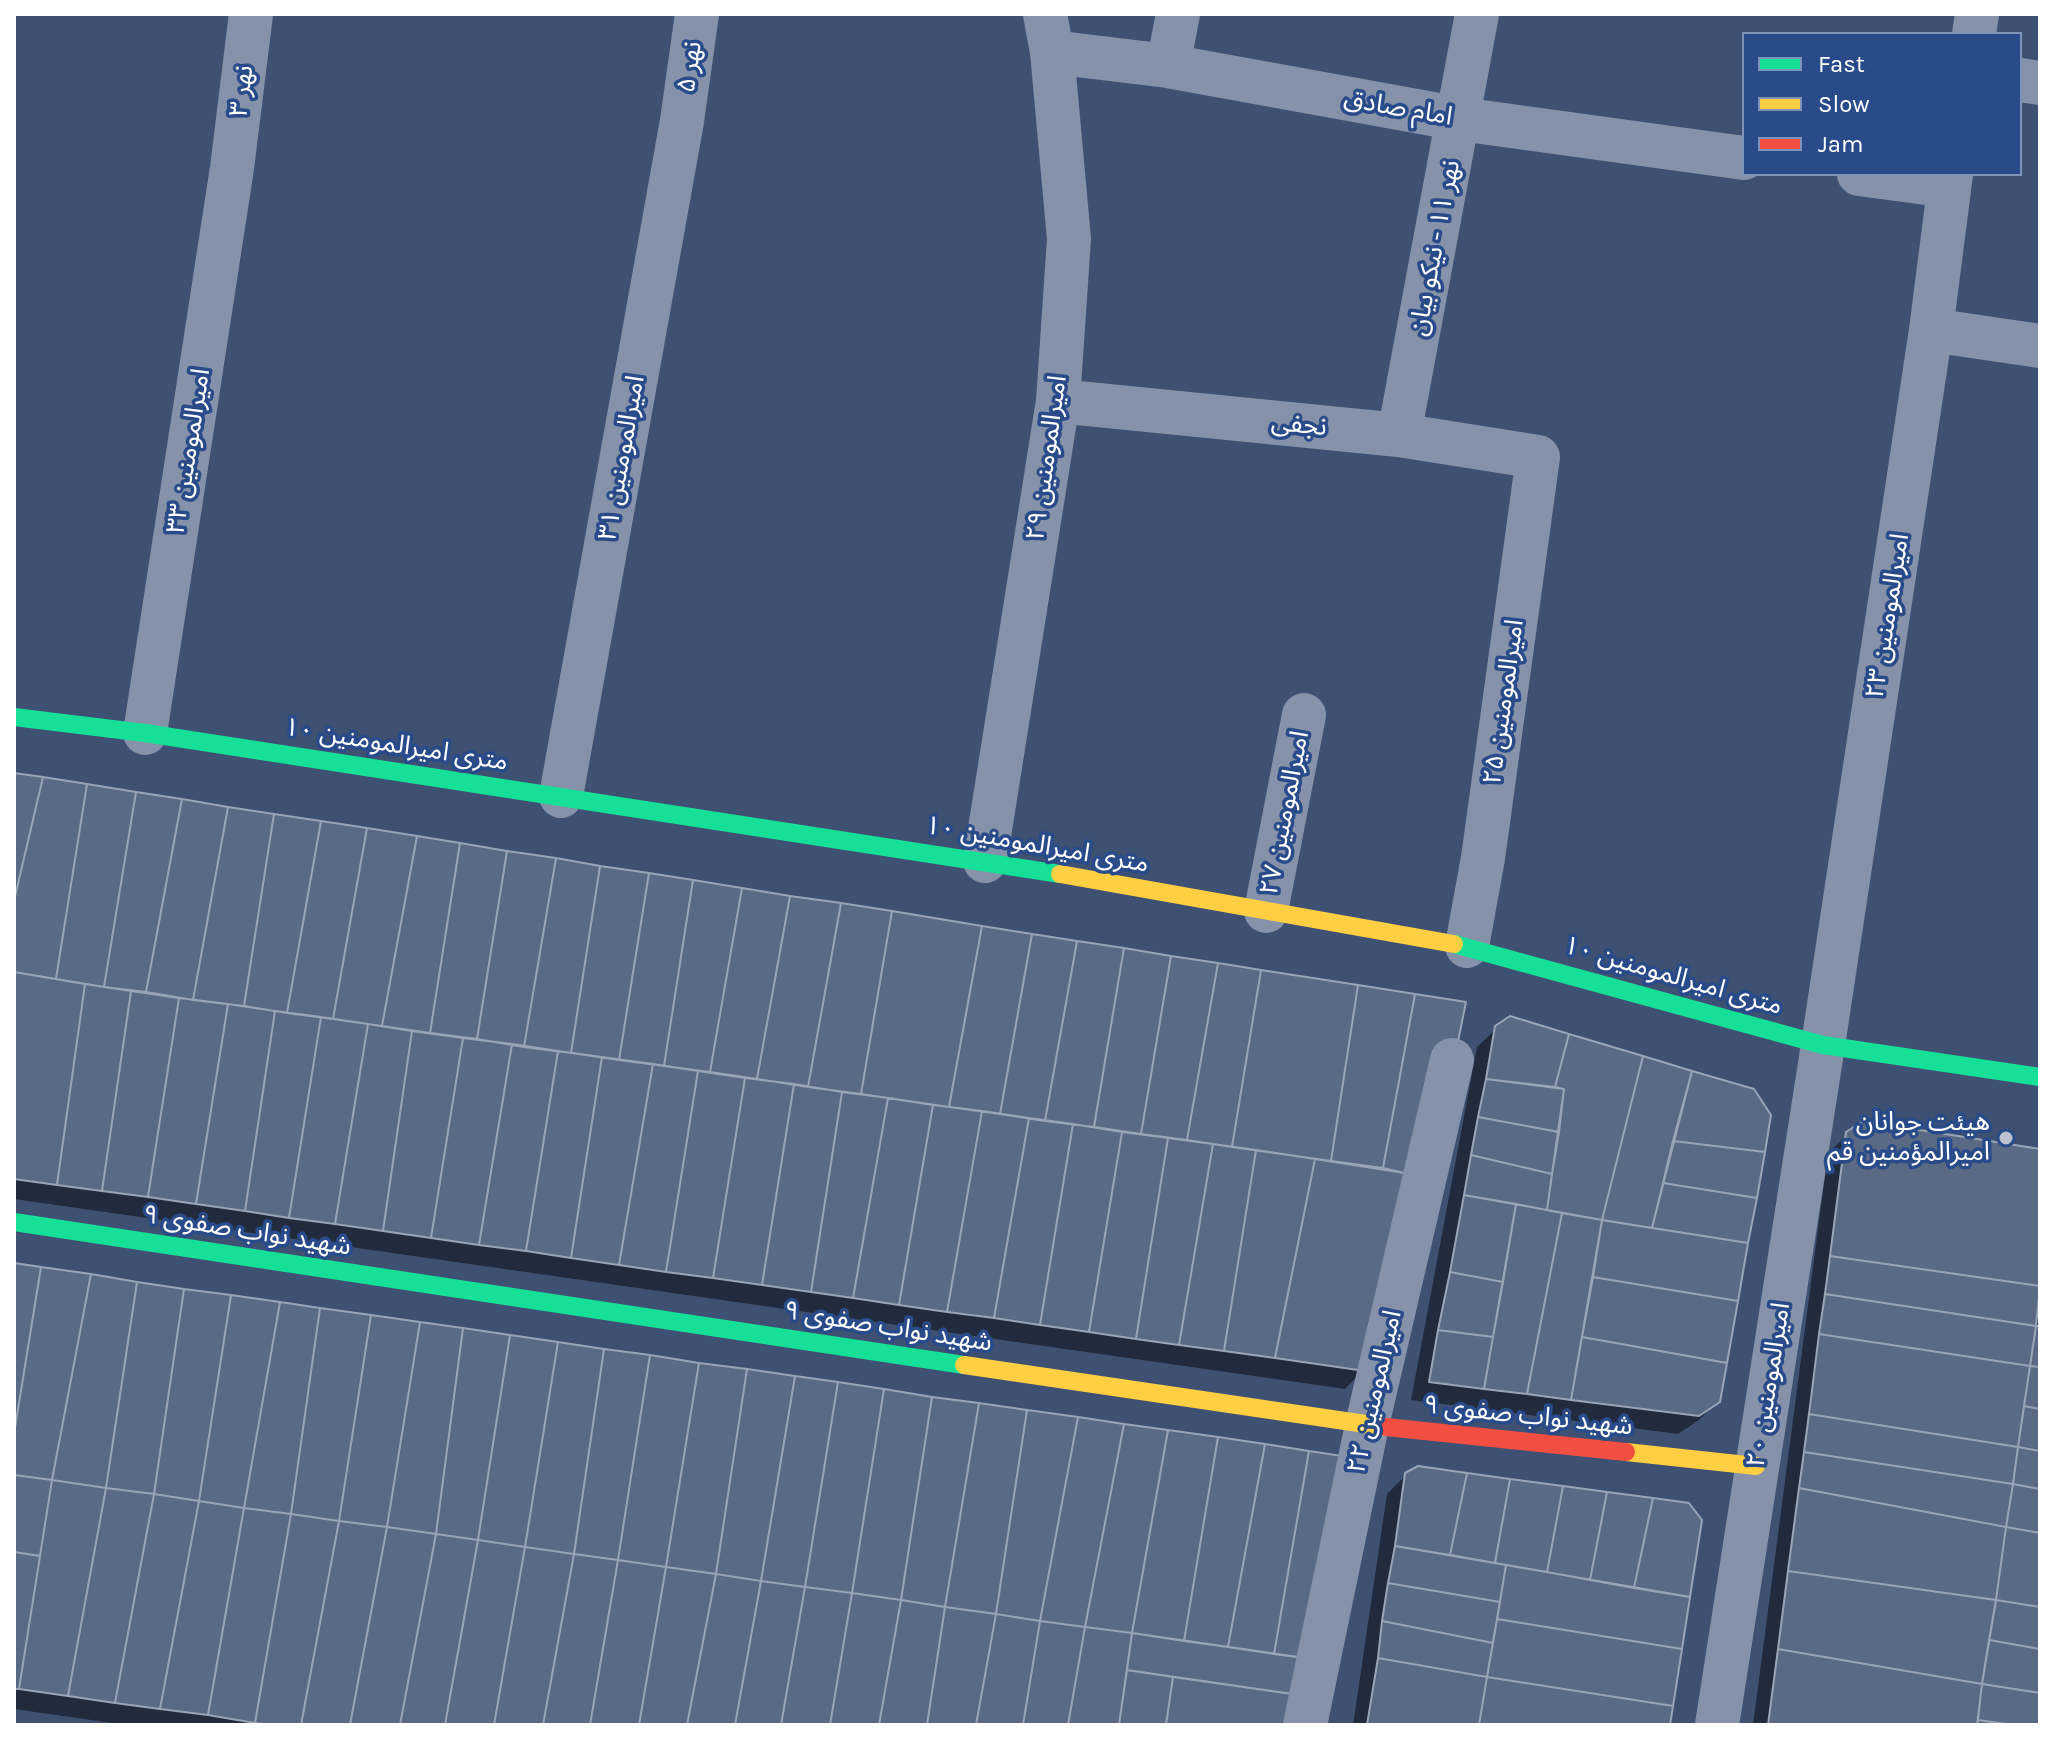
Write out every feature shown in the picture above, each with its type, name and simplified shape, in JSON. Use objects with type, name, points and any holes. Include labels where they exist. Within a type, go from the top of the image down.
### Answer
[{"type":"street","name":"نهر ۳","points":[[232,168],[251,14]]},
{"type":"street","name":"نهر ۵","points":[[682,121],[697,14]]},
{"type":"street","points":[[1168,66],[1178,14]]},
{"type":"street","name":"نهر ۱۱ - نیکو بیان","points":[[1399,435],[1460,119],[1477,14]]},
{"type":"street","name":"امام صادق","points":[[1048,33],[1168,66],[1460,119],[1742,158]]},
{"type":"street","name":"امیرالمومنین ۲۹","points":[[985,861],[1058,401],[1069,239],[1048,33]]},
{"type":"street","name":"امیرالمومنین ۳۱","points":[[561,796],[682,121]]},
{"type":"street","name":"امیرالمومنین ۳۳","points":[[145,733],[232,168]]},
{"type":"street","points":[[1889,176],[1950,180]]},
{"type":"street","name":"امیرالمومنین ۲۳","points":[[1823,1045],[1931,330],[1950,180]]},
{"type":"street","points":[[1931,330],[2040,346]]},
{"type":"street","name":"نجفی","points":[[1058,401],[1399,435],[1538,457]]},
{"type":"street","name":"امیرالمومنین ۲۵","points":[[1467,946],[1483,858],[1538,457]]},
{"type":"street","name":"امیرالمومنین ۲۷","points":[[1266,911],[1304,715]]},
{"type":"street","name":"۱۰ متری امیرالمومنین","points":[[14,717],[145,733],[985,861],[1467,946],[1823,1045],[2040,1077]]},
{"type":"street","name":"امیرالمومنین ۲۰","points":[[1717,1725],[1823,1045]]},
{"type":"street","name":"امیرالمومنین ۲۲","points":[[1305,1725],[1367,1425],[1452,1060]]},
{"type":"street","name":"شهید نواب صفوی ۹","points":[[14,1222],[1367,1425],[1756,1466]]},
{"type":"building","points":[[14,773],[43,777],[14,901]]},
{"type":"building","points":[[43,777],[87,784],[56,979],[14,972],[14,901]]},
{"type":"building","points":[[87,784],[136,792],[104,987],[56,979]]},
{"type":"building","points":[[136,792],[182,799],[146,992],[104,987]]},
{"type":"building","points":[[182,799],[228,807],[193,1000],[146,992]]},
{"type":"building","points":[[228,807],[274,814],[244,1006],[193,1000]]},
{"type":"building","points":[[274,814],[321,821],[287,1013],[244,1006]]},
{"type":"building","points":[[321,821],[367,828],[333,1019],[287,1013]]},
{"type":"building","points":[[367,828],[417,836],[382,1026],[333,1019]]},
{"type":"building","points":[[417,836],[460,843],[430,1033],[382,1026]]},
{"type":"building","points":[[460,843],[507,851],[477,1039],[430,1033]]},
{"type":"building","points":[[507,851],[556,858],[524,1047],[477,1039]]},
{"type":"building","points":[[556,858],[600,866],[571,1053],[524,1047]]},
{"type":"building","points":[[600,866],[649,873],[619,1060],[571,1053]]},
{"type":"building","points":[[649,873],[693,880],[664,1066],[619,1060]]},
{"type":"building","points":[[693,880],[742,888],[710,1072],[664,1066]]},
{"type":"building","points":[[742,888],[790,896],[757,1079],[710,1072]]},
{"type":"building","points":[[790,896],[841,903],[808,1087],[757,1079]]},
{"type":"building","points":[[841,903],[892,911],[861,1094],[808,1087]]},
{"type":"building","points":[[892,911],[982,926],[949,1107],[861,1094]]},
{"type":"building","points":[[982,926],[1032,934],[1000,1114],[949,1107]]},
{"type":"building","points":[[1032,934],[1077,941],[1045,1121],[1000,1114]]},
{"type":"building","points":[[1077,941],[1124,948],[1094,1127],[1045,1121]]},
{"type":"building","points":[[1124,948],[1171,956],[1141,1134],[1094,1127]]},
{"type":"building","points":[[1171,956],[1218,963],[1187,1140],[1141,1134]]},
{"type":"building","points":[[1218,963],[1261,970],[1232,1147],[1187,1140]]},
{"type":"building","points":[[1261,970],[1358,985],[1331,1161],[1232,1147]]},
{"type":"building","points":[[14,972],[85,984],[57,1185],[14,1179]]},
{"type":"building","points":[[85,984],[131,991],[102,1191],[57,1185]]},
{"type":"building","points":[[1358,985],[1415,994],[1383,1168],[1331,1161]]},
{"type":"building","points":[[131,991],[179,998],[148,1197],[102,1191]]},
{"type":"building","points":[[1415,994],[1466,1002],[1430,1179],[1383,1168]]},
{"type":"building","points":[[179,998],[228,1004],[196,1204],[148,1197]]},
{"type":"building","points":[[228,1004],[275,1011],[245,1211],[196,1204]]},
{"type":"building","points":[[275,1011],[321,1017],[289,1218],[245,1211]]},
{"type":"building","points":[[1510,1016],[1569,1034],[1555,1087],[1486,1079],[1495,1026]]},
{"type":"building","points":[[321,1017],[368,1024],[335,1224],[289,1218]]},
{"type":"building","points":[[368,1024],[412,1031],[383,1231],[335,1224]]},
{"type":"building","points":[[412,1031],[463,1038],[431,1238],[383,1231]]},
{"type":"building","points":[[1569,1034],[1643,1056],[1602,1220],[1547,1210],[1564,1089],[1555,1087]]},
{"type":"building","points":[[463,1038],[512,1044],[479,1245],[431,1238]]},
{"type":"building","points":[[512,1044],[558,1051],[526,1251],[479,1245]]},
{"type":"building","points":[[558,1051],[602,1057],[571,1258],[526,1251]]},
{"type":"building","points":[[1643,1056],[1692,1071],[1652,1228],[1602,1220]]},
{"type":"building","points":[[602,1057],[653,1064],[619,1265],[571,1258]]},
{"type":"building","points":[[653,1064],[698,1071],[666,1272],[619,1265]]},
{"type":"building","points":[[698,1071],[745,1078],[713,1278],[666,1272]]},
{"type":"building","points":[[1692,1071],[1754,1089],[1771,1115],[1765,1152],[1673,1141]]},
{"type":"building","points":[[745,1078],[794,1084],[762,1285],[713,1278]]},
{"type":"building","points":[[1486,1079],[1564,1089],[1559,1132],[1478,1117]]},
{"type":"building","points":[[794,1084],[842,1092],[811,1292],[762,1285]]},
{"type":"building","points":[[842,1092],[888,1098],[853,1298],[811,1292]]},
{"type":"building","points":[[888,1098],[933,1105],[899,1305],[853,1298]]},
{"type":"building","points":[[933,1105],[982,1111],[947,1312],[899,1305]]},
{"type":"building","points":[[982,1111],[1029,1118],[994,1318],[947,1312]]},
{"type":"building","points":[[1478,1117],[1559,1132],[1552,1174],[1471,1155]]},
{"type":"building","points":[[1029,1118],[1073,1124],[1040,1325],[994,1318]]},
{"type":"building","points":[[1863,1121],[2040,1149],[2040,1286],[1830,1256],[1846,1132]]},
{"type":"building","points":[[1073,1124],[1122,1132],[1089,1332],[1040,1325]]},
{"type":"building","points":[[1122,1132],[1168,1138],[1136,1339],[1089,1332]]},
{"type":"building","points":[[1168,1138],[1213,1144],[1179,1345],[1136,1339]]},
{"type":"building","points":[[1673,1141],[1765,1152],[1757,1198],[1663,1183]]},
{"type":"building","points":[[1213,1144],[1256,1150],[1224,1351],[1179,1345]]},
{"type":"building","points":[[1256,1150],[1315,1159],[1275,1358],[1224,1351]]},
{"type":"building","points":[[1471,1155],[1552,1174],[1547,1210],[1464,1195]]},
{"type":"building","points":[[1315,1159],[1411,1174],[1365,1371],[1275,1358]]},
{"type":"building","points":[[1663,1183],[1757,1198],[1748,1243],[1652,1228]]},
{"type":"building","points":[[1464,1195],[1516,1204],[1503,1282],[1450,1272]]},
{"type":"building","points":[[1516,1204],[1562,1213],[1527,1394],[1484,1389]]},
{"type":"building","points":[[1562,1213],[1602,1220],[1571,1400],[1527,1394]]},
{"type":"building","points":[[1602,1220],[1748,1243],[1738,1301],[1593,1277]]},
{"type":"building","points":[[1830,1256],[2040,1286],[2036,1326],[1825,1294]]},
{"type":"building","points":[[14,1263],[41,1267],[14,1434]]},
{"type":"building","points":[[41,1267],[91,1274],[52,1480],[14,1475],[14,1434]]},
{"type":"building","points":[[1450,1272],[1503,1282],[1493,1337],[1438,1330]]},
{"type":"building","points":[[91,1274],[137,1282],[106,1488],[52,1480]]},
{"type":"building","points":[[1593,1277],[1738,1301],[1727,1363],[1582,1337]]},
{"type":"building","points":[[137,1282],[184,1289],[154,1494],[106,1488]]},
{"type":"building","points":[[184,1289],[231,1295],[199,1501],[154,1494]]},
{"type":"building","points":[[1825,1294],[2036,1326],[2030,1366],[1819,1334]]},
{"type":"building","points":[[231,1295],[280,1302],[244,1508],[199,1501]]},
{"type":"building","points":[[280,1302],[320,1308],[291,1514],[244,1508]]},
{"type":"building","points":[[320,1308],[371,1315],[339,1521],[291,1514]]},
{"type":"building","points":[[371,1315],[420,1322],[387,1527],[339,1521]]},
{"type":"building","points":[[420,1322],[463,1328],[436,1534],[387,1527]]},
{"type":"building","points":[[2036,1326],[2040,1326],[2040,1367],[2030,1366]]},
{"type":"building","points":[[463,1328],[510,1335],[478,1540],[436,1534]]},
{"type":"building","points":[[1438,1330],[1493,1337],[1484,1389],[1429,1382]]},
{"type":"building","points":[[1819,1334],[2030,1366],[2018,1447],[1809,1414]]},
{"type":"building","points":[[510,1335],[558,1342],[525,1547],[478,1540]]},
{"type":"building","points":[[1582,1337],[1727,1363],[1720,1402],[1699,1416],[1571,1400]]},
{"type":"building","points":[[558,1342],[604,1349],[574,1554],[525,1547]]},
{"type":"building","points":[[604,1349],[650,1355],[618,1560],[574,1554]]},
{"type":"building","points":[[650,1355],[699,1363],[666,1567],[618,1560]]},
{"type":"building","points":[[699,1363],[747,1369],[716,1574],[666,1567]]},
{"type":"building","points":[[2030,1366],[2040,1367],[2040,1409],[2024,1406]]},
{"type":"building","points":[[747,1369],[795,1376],[761,1581],[716,1574]]},
{"type":"building","points":[[795,1376],[838,1382],[805,1587],[761,1581]]},
{"type":"building","points":[[838,1382],[884,1389],[852,1593],[805,1587]]},
{"type":"building","points":[[884,1389],[932,1397],[901,1600],[852,1593]]},
{"type":"building","points":[[932,1397],[979,1403],[945,1607],[901,1600]]},
{"type":"building","points":[[979,1403],[1027,1410],[996,1614],[945,1607]]},
{"type":"building","points":[[2024,1406],[2040,1409],[2040,1451],[2018,1447]]},
{"type":"building","points":[[1027,1410],[1078,1417],[1040,1621],[996,1614]]},
{"type":"building","points":[[1809,1414],[2018,1447],[2013,1484],[1804,1452]]},
{"type":"building","points":[[1078,1417],[1124,1424],[1085,1627],[1040,1621]]},
{"type":"building","points":[[1124,1424],[1168,1430],[1132,1633],[1085,1627]]},
{"type":"building","points":[[1168,1430],[1218,1437],[1184,1641],[1132,1633]]},
{"type":"building","points":[[1218,1437],[1265,1444],[1228,1647],[1184,1641]]},
{"type":"building","points":[[1265,1444],[1309,1451],[1274,1654],[1228,1647]]},
{"type":"building","points":[[2018,1447],[2040,1451],[2040,1489],[2013,1484]]},
{"type":"building","points":[[1309,1451],[1362,1459],[1326,1661],[1274,1654]]},
{"type":"building","points":[[1804,1452],[2013,1484],[2006,1527],[1799,1488]]},
{"type":"building","points":[[1418,1466],[1467,1473],[1450,1555],[1395,1546],[1405,1473]]},
{"type":"building","points":[[1467,1473],[1510,1479],[1495,1563],[1450,1555]]},
{"type":"building","points":[[14,1475],[52,1480],[40,1556],[14,1552]]},
{"type":"building","points":[[1510,1479],[1563,1486],[1547,1572],[1495,1563]]},
{"type":"building","points":[[52,1480],[106,1488],[68,1696],[19,1689]]},
{"type":"building","points":[[2013,1484],[2040,1489],[2040,1533],[2006,1527]]},
{"type":"building","points":[[1563,1486],[1607,1492],[1590,1580],[1547,1572]]},
{"type":"building","points":[[106,1488],[154,1494],[115,1703],[68,1696]]},
{"type":"building","points":[[1799,1488],[2006,1527],[1996,1600],[1788,1571]]},
{"type":"building","points":[[1607,1492],[1653,1498],[1634,1588],[1590,1580]]},
{"type":"building","points":[[154,1494],[199,1501],[160,1709],[115,1703]]},
{"type":"building","points":[[1653,1498],[1689,1503],[1702,1520],[1690,1597],[1634,1588]]},
{"type":"building","points":[[199,1501],[244,1508],[208,1715],[160,1709]]},
{"type":"building","points":[[244,1508],[291,1514],[255,1723],[208,1715]]},
{"type":"building","points":[[291,1514],[339,1521],[301,1725],[255,1723]]},
{"type":"building","points":[[339,1521],[387,1527],[350,1725],[301,1725]]},
{"type":"building","points":[[387,1527],[436,1534],[400,1725],[350,1725]]},
{"type":"building","points":[[2006,1527],[2040,1533],[2040,1607],[1996,1600]]},
{"type":"building","points":[[436,1534],[478,1540],[445,1725],[400,1725]]},
{"type":"building","points":[[478,1540],[525,1547],[494,1725],[445,1725]]},
{"type":"building","points":[[1395,1546],[1506,1565],[1500,1602],[1388,1583]]},
{"type":"building","points":[[525,1547],[574,1554],[543,1725],[494,1725]]},
{"type":"building","points":[[14,1552],[40,1556],[19,1689],[14,1689]]},
{"type":"building","points":[[574,1554],[618,1560],[590,1725],[543,1725]]},
{"type":"building","points":[[618,1560],[666,1567],[639,1725],[590,1725]]},
{"type":"building","points":[[1506,1565],[1690,1597],[1682,1649],[1497,1619]]},
{"type":"building","points":[[666,1567],[716,1574],[687,1725],[639,1725]]},
{"type":"building","points":[[1788,1571],[1996,1600],[1982,1684],[1778,1649]]},
{"type":"building","points":[[716,1574],[761,1581],[735,1725],[687,1725]]},
{"type":"building","points":[[761,1581],[805,1587],[781,1725],[735,1725]]},
{"type":"building","points":[[1388,1583],[1500,1602],[1493,1643],[1382,1621]]},
{"type":"building","points":[[805,1587],[852,1593],[830,1725],[781,1725]]},
{"type":"building","points":[[852,1593],[901,1600],[879,1725],[830,1725]]},
{"type":"building","points":[[901,1600],[945,1607],[927,1725],[879,1725]]},
{"type":"building","points":[[1996,1600],[2040,1607],[2040,1649],[1989,1640]]},
{"type":"building","points":[[945,1607],[996,1614],[976,1725],[927,1725]]},
{"type":"building","points":[[996,1614],[1040,1621],[1023,1725],[976,1725]]},
{"type":"building","points":[[1497,1619],[1682,1649],[1673,1706],[1487,1677]]},
{"type":"building","points":[[1040,1621],[1085,1627],[1068,1725],[1023,1725]]},
{"type":"building","points":[[1382,1621],[1493,1643],[1487,1677],[1378,1658]]},
{"type":"building","points":[[1085,1627],[1132,1633],[1119,1725],[1068,1725]]},
{"type":"building","points":[[1132,1633],[1326,1661],[1320,1698],[1127,1670]]},
{"type":"building","points":[[1989,1640],[2040,1649],[2040,1693],[1982,1684]]},
{"type":"building","points":[[1778,1649],[1982,1684],[1977,1725],[1768,1725]]},
{"type":"building","points":[[1378,1658],[1487,1677],[1479,1725],[1367,1725]]},
{"type":"building","points":[[1127,1670],[1173,1677],[1166,1725],[1119,1725]]},
{"type":"building","points":[[1173,1677],[1320,1698],[1315,1725],[1166,1725]]},
{"type":"building","points":[[1487,1677],[1673,1706],[1670,1725],[1479,1725]]},
{"type":"building","points":[[1982,1684],[2040,1693],[2040,1725],[1978,1720]]},
{"type":"building","points":[[1978,1720],[2013,1725],[1977,1725]]},
{"type":"traffic: fast","points":[[14,717],[145,733],[1060,874]]},
{"type":"traffic: fast","points":[[1454,944],[1823,1045],[2040,1077]]},
{"type":"traffic: fast","points":[[14,1222],[964,1365]]},
{"type":"traffic: slow","points":[[1060,874],[1454,944]]},
{"type":"traffic: slow","points":[[964,1365],[1386,1427]]},
{"type":"traffic: slow","points":[[1626,1452],[1756,1466]]},
{"type":"traffic: jam","points":[[1386,1427],[1626,1452]]},
{"type":"place","name":"هیئت جوانان امیرالمؤمنین قم","points":[[2006,1138]]}]
